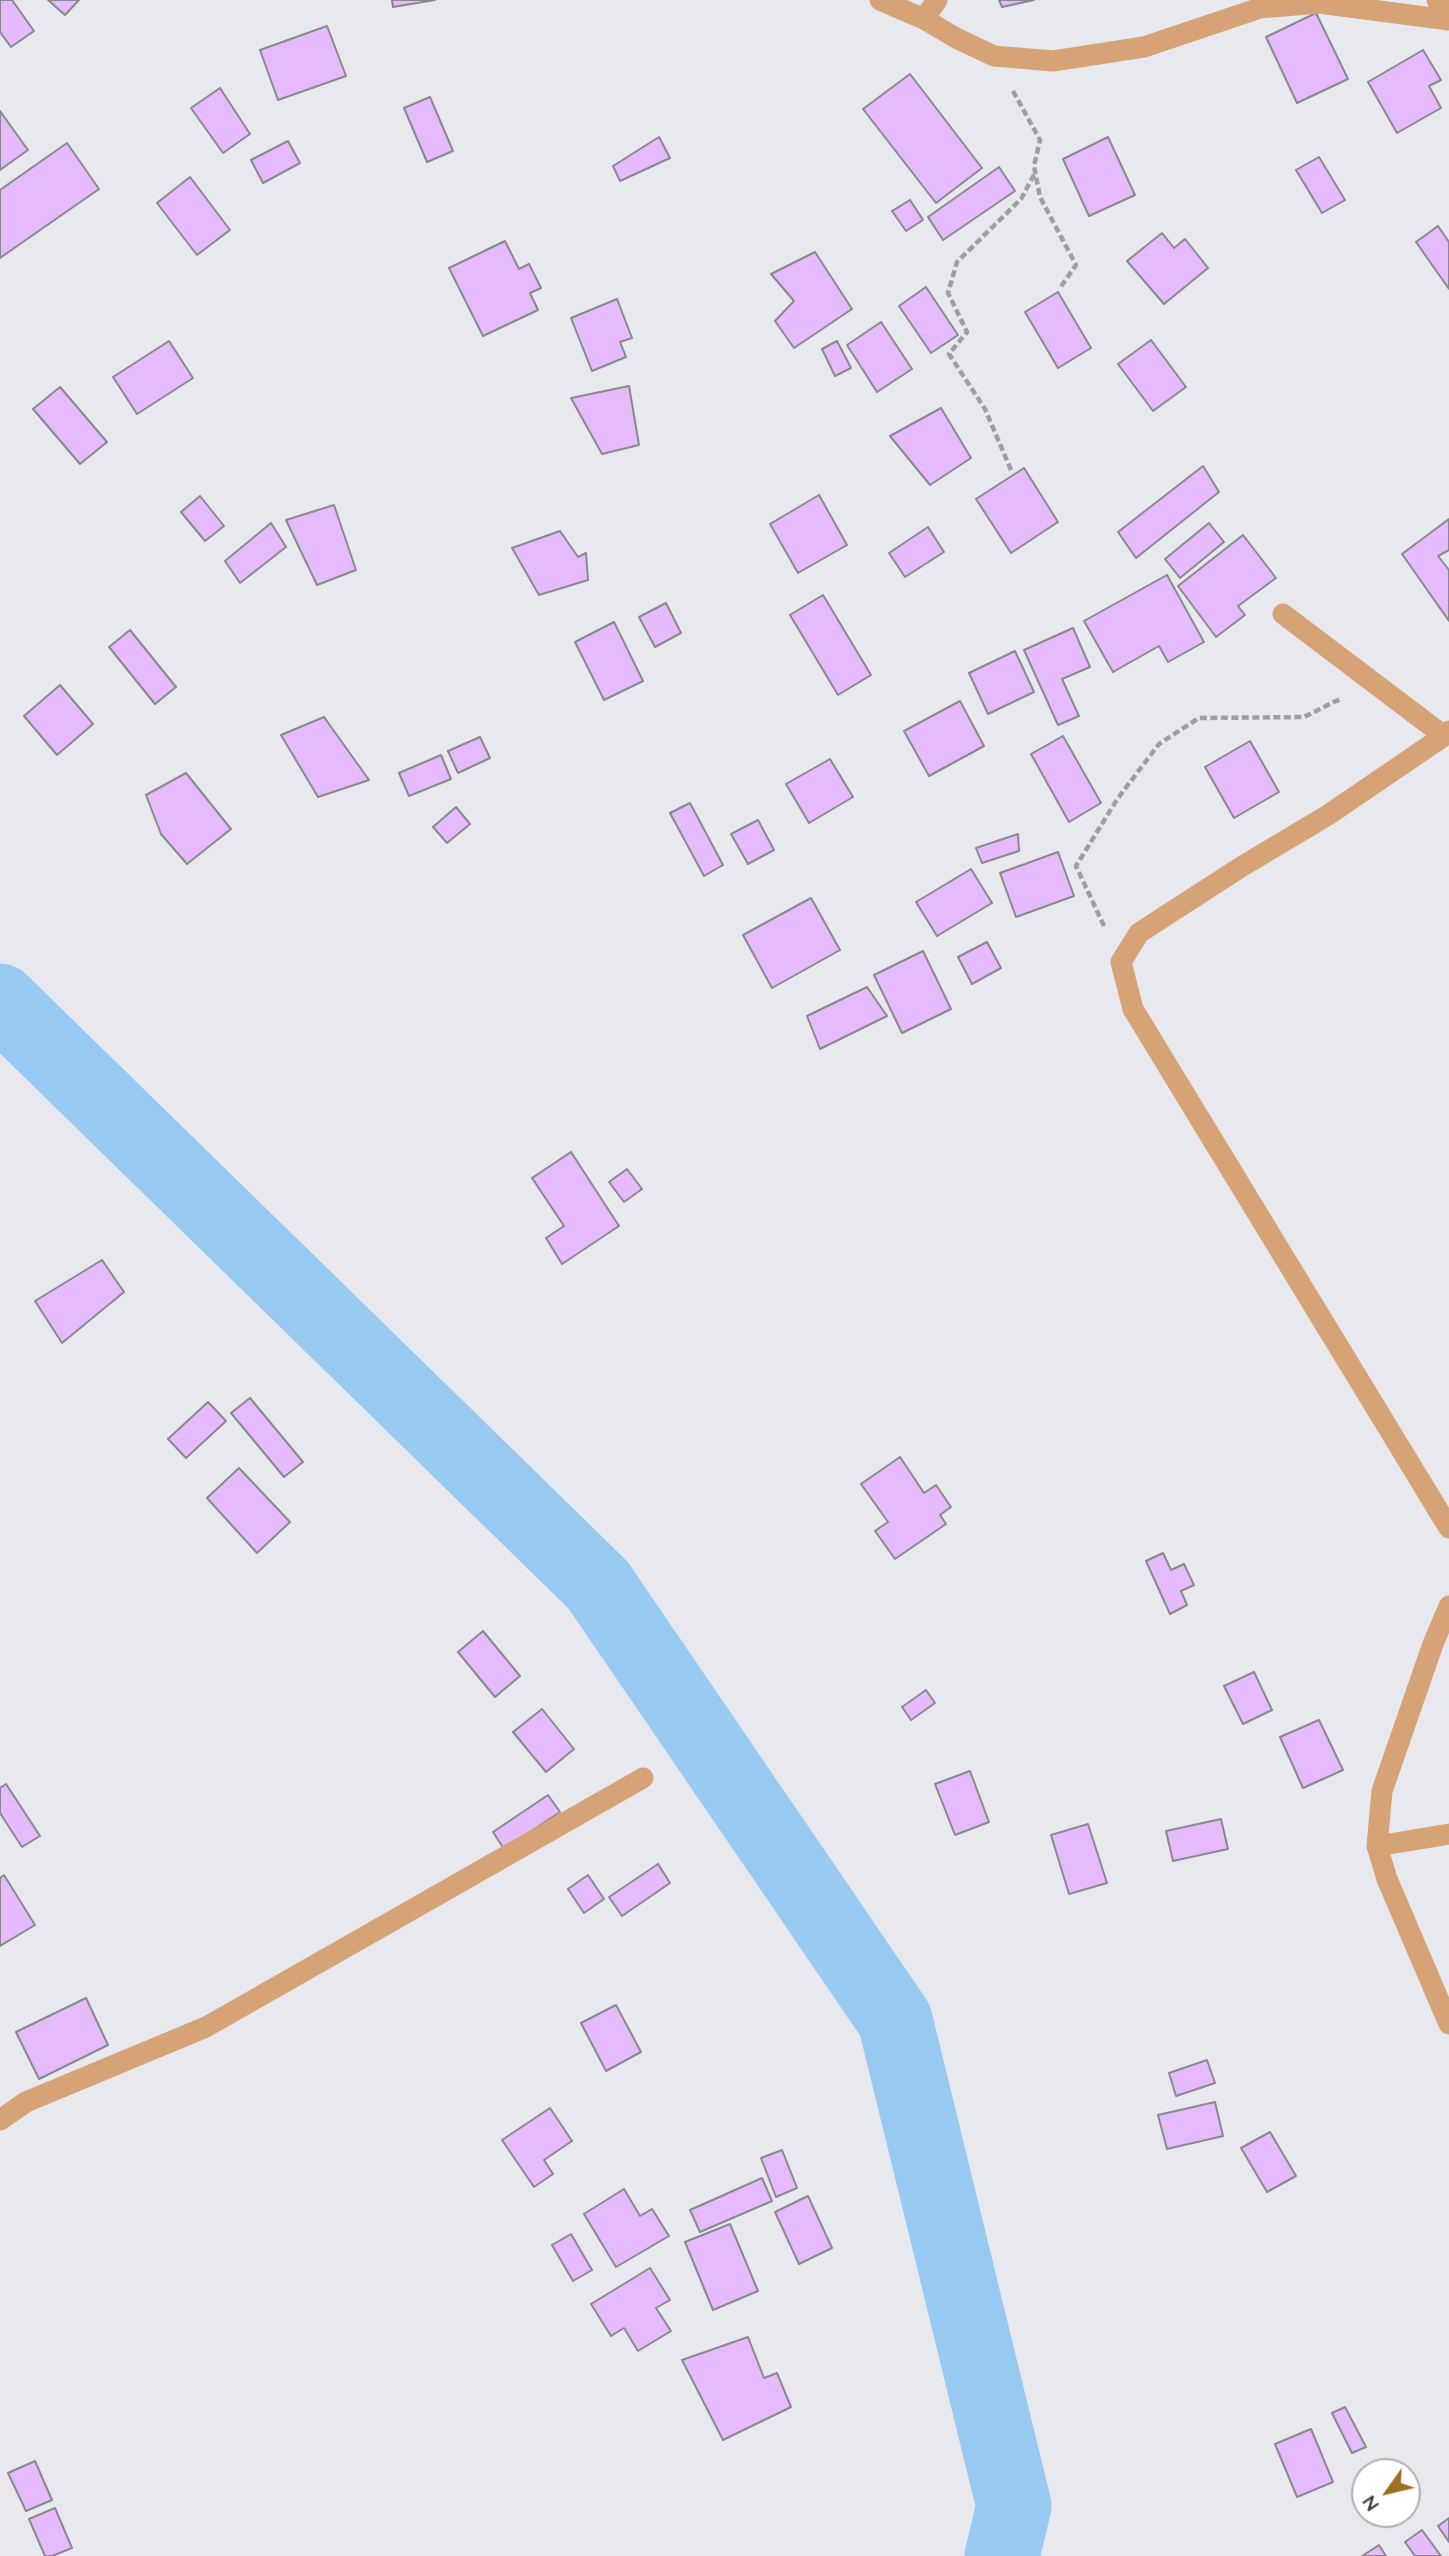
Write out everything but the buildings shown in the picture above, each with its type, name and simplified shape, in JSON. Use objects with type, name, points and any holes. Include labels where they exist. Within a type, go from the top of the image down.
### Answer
[{"type":"street","points":[[880,0],[924,19],[993,56],[1053,61],[1144,47],[1260,8],[1319,3],[1449,20]]},
{"type":"street","points":[[924,19],[937,0]]},
{"type":"street","points":[[1437,0],[1449,20]]},
{"type":"street","points":[[1283,614],[1446,734],[1328,815],[1139,933],[1121,962],[1133,1009],[1449,1528]]},
{"type":"street","points":[[1449,1606],[1433,1644],[1382,1791],[1377,1846],[1387,1878],[1449,2024]]},
{"type":"street","points":[[0,2120],[26,2102],[206,2027],[642,1778]]},
{"type":"street","points":[[1377,1846],[1449,1834]]},
{"type":"path","points":[[993,56],[1040,140],[1034,166],[1040,197],[1076,265],[1060,288]]},
{"type":"path","points":[[1011,470],[985,409],[949,354],[967,332],[948,293],[957,262],[1021,199],[1035,173]]},
{"type":"path","points":[[1121,962],[1076,866],[1118,798],[1159,744],[1199,718],[1304,717],[1372,682]]},
{"type":"waterway","points":[[0,1001],[598,1585],[895,2020],[1014,2506],[1002,2556]]}]
